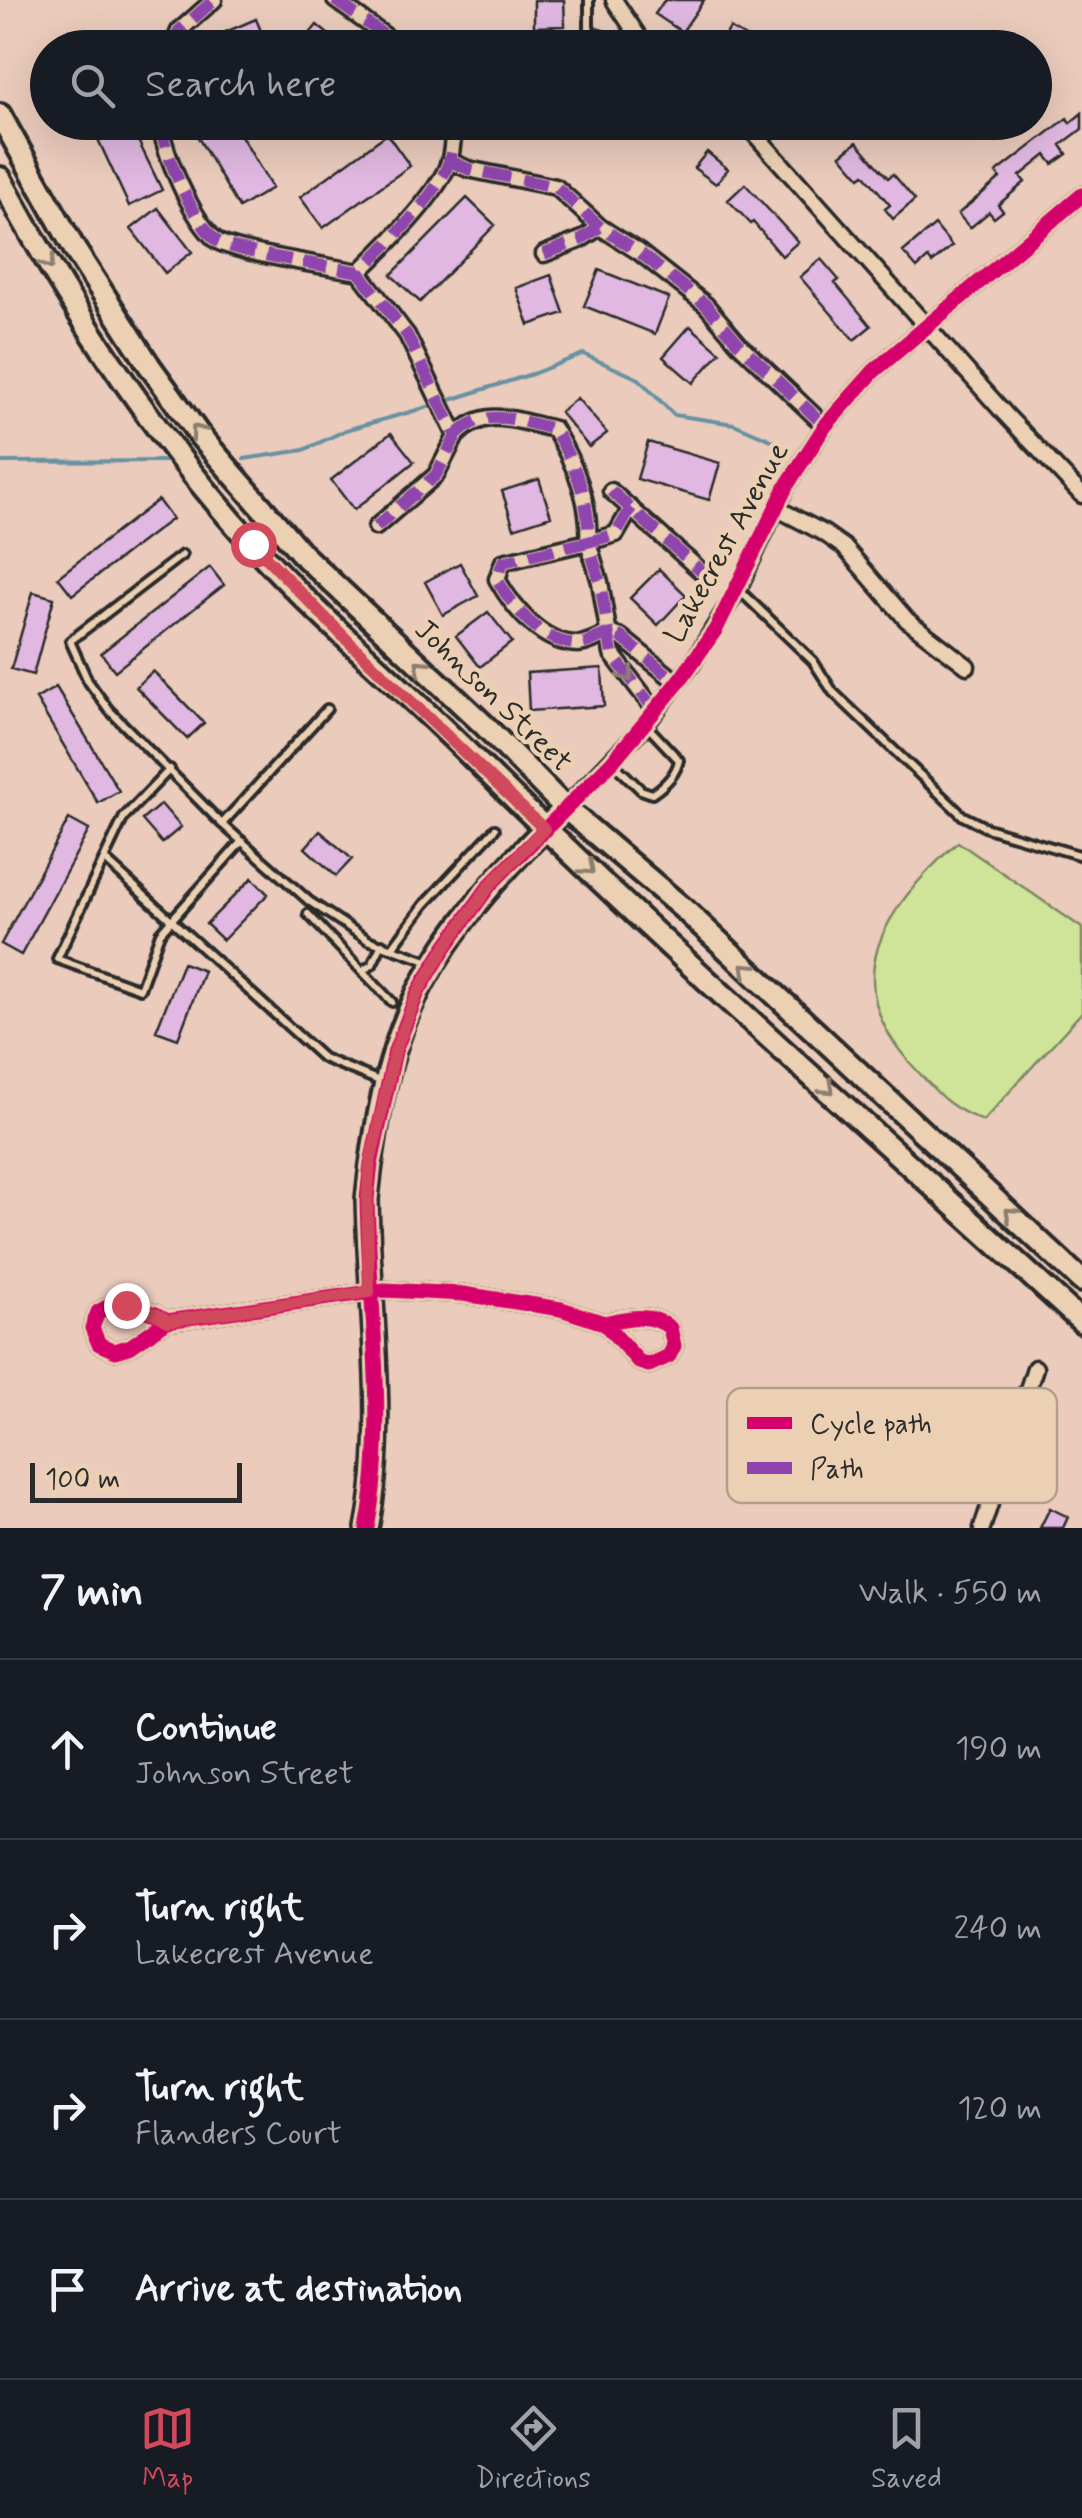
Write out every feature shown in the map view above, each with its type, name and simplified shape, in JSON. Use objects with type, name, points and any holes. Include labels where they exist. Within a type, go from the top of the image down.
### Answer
[{"type":"main road","name":"Johnson Street","points":[[0,115],[75,250],[149,365],[200,436],[303,555],[484,724],[565,808],[686,912],[1082,1281]]},
{"type":"main road","name":"Johnson Street","points":[[0,178],[66,293],[123,379],[190,470],[253,544],[544,829],[1082,1322]]},
{"type":"main road","name":"Lakecrest Avenue","points":[[367,1528],[374,1492],[376,1440],[367,1199],[370,1164],[395,1051],[418,992],[490,885],[565,808]]},
{"type":"street","points":[[181,30],[214,0]]},
{"type":"street","points":[[335,0],[377,30]]},
{"type":"street","points":[[620,2],[635,30]]},
{"type":"street","points":[[162,140],[184,192],[217,242],[360,272],[406,335],[456,436]]},
{"type":"street","points":[[360,272],[417,210],[450,161],[452,140]]},
{"type":"street","points":[[760,140],[1082,495]]},
{"type":"street","name":"Lakecrest Avenue","points":[[450,161],[468,169],[556,187],[600,228],[640,252],[706,305],[740,346],[825,426]]},
{"type":"street","name":"Lakecrest Avenue","points":[[565,808],[612,762],[678,684],[738,588],[776,508],[825,426],[874,372],[1082,195]]},
{"type":"street","points":[[544,254],[600,228]]},
{"type":"street","points":[[376,527],[436,475],[456,436],[470,421],[494,416],[554,429],[573,462],[589,515],[588,542],[594,555],[612,654],[656,712]]},
{"type":"street","name":"Lakecrest Avenue","points":[[611,491],[702,572]]},
{"type":"street","points":[[609,633],[580,644],[557,639],[534,626],[509,602],[498,579],[503,562],[616,534],[631,508]]},
{"type":"street","points":[[776,508],[844,547],[907,620],[968,666]]},
{"type":"street","name":"Lakecrest Avenue","points":[[609,633],[621,637],[678,684]]},
{"type":"street","points":[[168,1321],[115,1303],[98,1312],[92,1328],[99,1344],[115,1351],[124,1350],[168,1321],[369,1292],[463,1294],[561,1309],[604,1324],[639,1362],[650,1365],[668,1356],[674,1346],[670,1328],[653,1318],[626,1318],[604,1324]]},
{"type":"street","points":[[1028,1388],[1034,1368]]},
{"type":"street","points":[[982,1528],[990,1503]]},
{"type":"lane","points":[[589,0],[591,30]]},
{"type":"lane","points":[[182,555],[70,641],[88,681],[109,710],[222,824],[309,901],[368,940],[436,965]]},
{"type":"lane","points":[[738,588],[814,661],[832,692],[963,816],[986,828],[1082,856]]},
{"type":"lane","points":[[222,824],[327,709]]},
{"type":"lane","points":[[612,762],[641,790],[652,794],[662,788],[677,770],[679,760],[646,724]]},
{"type":"lane","points":[[170,769],[124,817],[58,959],[140,989],[160,932],[242,841]]},
{"type":"lane","points":[[393,947],[424,905],[495,828]]},
{"type":"lane","points":[[104,860],[323,1058],[388,1084]]},
{"type":"lane","points":[[308,914],[392,1002]]},
{"type":"lane","points":[[362,971],[372,965],[382,944]]},
{"type":"green space","points":[[958,842],[1082,928],[1082,1012],[983,1121],[950,1104],[911,1064],[888,1033],[876,1002],[873,973],[879,945],[891,918],[909,892]]},
{"type":"building","points":[[534,0],[564,0],[565,26],[534,27]]},
{"type":"building","points":[[665,0],[704,0],[683,30],[655,14]]},
{"type":"building","points":[[256,19],[261,30],[230,30]]},
{"type":"building","points":[[1082,113],[1082,129],[1061,145],[1067,154],[1053,164],[1046,155],[1020,176],[1025,182],[998,205],[1003,211],[994,218],[989,212],[970,228],[958,214],[1000,178],[996,173],[1039,140],[1052,140],[1052,130],[1067,118],[1070,123]]},
{"type":"building","points":[[98,140],[138,140],[162,190],[129,206]]},
{"type":"building","points":[[199,140],[244,140],[272,188],[239,208]]},
{"type":"building","points":[[379,140],[391,140],[410,166],[323,228],[300,197]]},
{"type":"building","points":[[857,142],[888,178],[893,174],[915,200],[893,219],[885,209],[890,205],[864,174],[860,177],[841,155]]},
{"type":"building","points":[[707,152],[728,169],[716,184],[694,168]]},
{"type":"building","points":[[745,184],[798,242],[782,256],[728,200]]},
{"type":"building","points":[[467,198],[495,225],[420,302],[391,275]]},
{"type":"building","points":[[158,208],[192,252],[165,273],[131,229]]},
{"type":"building","points":[[935,225],[952,246],[932,263],[928,258],[917,268],[903,252]]},
{"type":"building","points":[[821,259],[839,280],[835,283],[871,326],[854,340],[800,277]]},
{"type":"building","points":[[599,270],[669,298],[655,334],[584,306]]},
{"type":"building","points":[[551,275],[564,313],[529,325],[516,288]]},
{"type":"building","points":[[690,326],[720,352],[693,383],[663,357]]},
{"type":"building","points":[[577,398],[607,433],[589,447],[560,412]]},
{"type":"building","points":[[391,433],[414,462],[354,510],[331,480]]},
{"type":"building","points":[[648,442],[720,463],[709,500],[637,479]]},
{"type":"building","points":[[539,479],[551,516],[514,528],[502,491]]},
{"type":"building","points":[[158,500],[172,519],[72,595],[58,577]]},
{"type":"building","points":[[460,563],[478,596],[443,615],[425,582]]},
{"type":"building","points":[[210,567],[224,585],[115,671],[101,653]]},
{"type":"building","points":[[659,569],[686,595],[658,625],[630,598]]},
{"type":"building","points":[[33,592],[54,598],[33,675],[11,669]]},
{"type":"building","points":[[488,612],[512,642],[480,667],[456,636]]},
{"type":"building","points":[[602,668],[604,706],[529,711],[527,673]]},
{"type":"building","points":[[153,671],[204,723],[187,739],[136,687]]},
{"type":"building","points":[[56,687],[119,791],[98,803],[36,699]]},
{"type":"building","points":[[161,804],[181,827],[162,843],[142,820]]},
{"type":"building","points":[[69,819],[89,830],[21,955],[1,944]]},
{"type":"building","points":[[320,831],[352,859],[336,876],[305,848]]},
{"type":"building","points":[[252,878],[268,894],[223,940],[206,924]]},
{"type":"building","points":[[183,963],[204,971],[178,1039],[156,1031]]},
{"type":"building","points":[[1050,1508],[1068,1517],[1063,1528],[1040,1528]]},
{"type":"waterway","points":[[444,402],[583,354],[639,379],[674,415],[734,424],[776,442]]},
{"type":"waterway","points":[[244,459],[304,450],[346,430],[435,405]]},
{"type":"waterway","points":[[0,462],[171,461]]},
{"type":"marked path","points":[[180,30],[214,0]]},
{"type":"marked path","points":[[335,0],[377,30]]},
{"type":"marked path","points":[[164,140],[180,185],[216,240],[261,254],[359,272],[434,190],[449,162],[453,140]]},
{"type":"marked path","points":[[450,161],[468,169],[556,187],[600,227]]},
{"type":"marked path","points":[[544,254],[580,240],[600,227],[706,305],[740,345],[825,426]]},
{"type":"marked path","points":[[359,272],[407,335],[456,436],[436,475],[376,527]]},
{"type":"marked path","points":[[456,436],[467,426],[490,418],[554,429],[580,483],[587,512],[588,542],[503,562],[497,579],[520,612],[552,638],[578,644],[609,633],[621,637],[678,683]]},
{"type":"marked path","points":[[611,491],[702,572]]},
{"type":"marked path","points":[[631,508],[616,534],[588,542],[600,582],[612,654],[656,712]]},
{"type":"cycle path","points":[[367,1528],[377,1406],[367,1199],[395,1051],[418,992],[490,885],[612,762],[678,683],[716,629],[787,485],[825,426],[874,371],[1082,195]]},
{"type":"cycle path","points":[[167,1321],[131,1346],[115,1351],[99,1344],[92,1328],[98,1312],[115,1303],[156,1314],[167,1321],[385,1290],[463,1294],[561,1309],[604,1323],[639,1362],[649,1365],[669,1356],[674,1346],[670,1328],[655,1320],[630,1318],[604,1323]]},
{"type":"route","points":[[126,1305],[168,1321],[369,1292],[370,1164],[395,1051],[418,992],[446,946],[490,885],[544,829],[253,544]]}]
